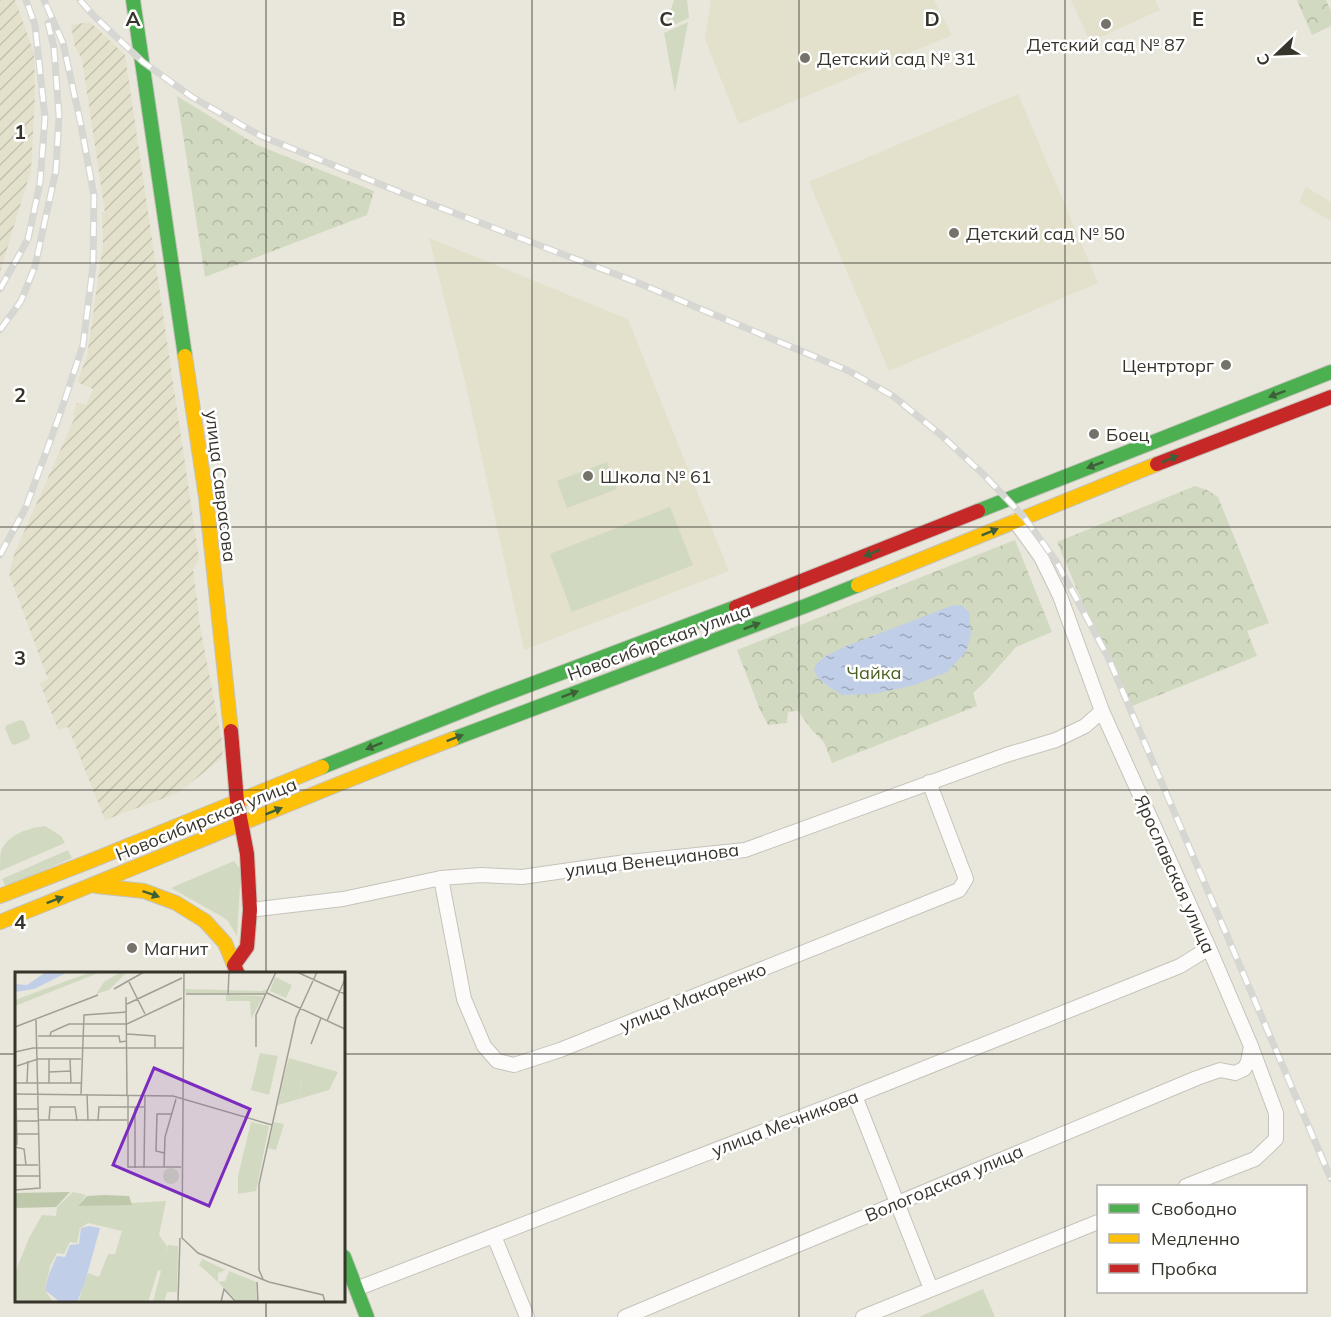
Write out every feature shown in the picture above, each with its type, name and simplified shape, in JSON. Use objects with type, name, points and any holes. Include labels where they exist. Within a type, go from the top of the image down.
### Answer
[{"type":"main road","name":"улица Саврасова","points":[[133,0],[206,497],[237,801],[247,854],[250,910],[247,947],[236,969]]},
{"type":"main road","name":"Новосибирская улица","points":[[0,896],[492,699],[747,603],[1331,372]]},
{"type":"main road","name":"Новосибирская улица","points":[[0,922],[346,780],[808,605],[1209,443],[1331,397]]},
{"type":"main road","points":[[93,885],[144,891],[176,903],[205,921],[225,944],[236,969]]},
{"type":"main road","points":[[345,1260],[367,1317]]},
{"type":"street","name":"Ярославская улица","points":[[1015,521],[1041,557],[1060,596],[1102,711],[1209,948],[1251,1046],[1276,1113],[1276,1139],[1255,1159],[1189,1185]]},
{"type":"street","name":"улица Венецианова","points":[[250,910],[343,899],[441,878],[481,875],[522,877],[619,863],[745,850],[1006,754],[1056,740],[1085,726],[1102,711]]},
{"type":"street","name":"улица Макаренко","points":[[441,878],[464,999],[484,1046],[497,1061],[514,1065],[560,1050],[959,890],[966,879],[929,782]]},
{"type":"street","name":"улица Мечникова","points":[[356,1289],[855,1096],[1180,966],[1209,948]]},
{"type":"street","name":"Вологодская улица","points":[[625,1317],[1197,1078],[1220,1070],[1235,1073],[1244,1069],[1251,1046]]},
{"type":"street","points":[[855,1096],[931,1289]]},
{"type":"street","points":[[863,1317],[1097,1222]]},
{"type":"street","points":[[494,1236],[527,1317]]},
{"type":"shaded area","points":[[0,0],[15,0],[34,53],[35,96],[31,170],[0,272]]},
{"type":"shaded area","name":"Детский сад № 31","points":[[711,0],[934,0],[952,35],[739,124],[705,39]]},
{"type":"shaded area","name":"Детский сад № 87","points":[[1071,0],[1155,0],[1160,10],[1090,42]]},
{"type":"shaded area","points":[[90,22],[125,55],[199,559],[193,569],[199,621],[223,747],[222,758],[178,793],[105,820],[68,727],[58,730],[40,683],[48,679],[9,574],[15,552],[75,417],[73,415],[77,403],[86,405],[93,389],[77,382],[87,356],[103,245],[102,213],[105,213],[82,59],[75,47],[71,25]]},
{"type":"shaded area","name":"Детский сад № 50","points":[[1018,94],[1098,283],[889,371],[809,182]]},
{"type":"shaded area","points":[[1306,187],[1331,202],[1331,221],[1299,202]]},
{"type":"shaded area","name":"Школа № 61","points":[[429,238],[628,319],[729,571],[524,650],[465,381]]},
{"type":"green space","points":[[674,0],[687,0],[689,18],[665,29]]},
{"type":"green space","points":[[1297,0],[1326,0],[1331,11],[1331,26],[1312,35]]},
{"type":"green space","points":[[688,22],[675,92],[664,33]]},
{"type":"green space","points":[[177,96],[257,145],[374,191],[367,215],[205,277]]},
{"type":"green space","points":[[607,462],[617,489],[567,508],[557,481]]},
{"type":"green space","points":[[1195,486],[1218,497],[1269,623],[1247,631],[1257,656],[1127,708],[1057,542]]},
{"type":"green space","points":[[670,507],[693,565],[572,612],[550,554]]},
{"type":"green space","name":"Чайка","points":[[1015,540],[1052,632],[1016,647],[973,693],[977,706],[832,763],[824,742],[798,711],[788,712],[787,723],[768,725],[737,650]]},
{"type":"green space","points":[[20,720],[24,721],[30,736],[29,739],[14,745],[5,728]]},
{"type":"green space","points":[[45,826],[61,836],[65,843],[0,871],[1,851],[9,840],[26,830]]},
{"type":"green space","points":[[68,850],[72,858],[6,887],[2,879]]},
{"type":"green space","points":[[234,861],[241,870],[237,936],[228,921],[171,888]]},
{"type":"green space","points":[[983,1289],[995,1317],[919,1317]]},
{"type":"water","points":[[961,605],[969,612],[971,635],[966,652],[947,672],[915,685],[873,694],[842,695],[818,678],[814,670],[816,664],[826,656],[844,647],[951,606]]},
{"type":"railway","points":[[0,289],[28,239],[40,183],[45,118],[35,25],[26,0]]},
{"type":"railway","points":[[0,555],[26,507],[83,345],[93,266],[94,196],[81,125],[63,43],[44,0]]},
{"type":"railway","points":[[80,0],[143,62],[192,97],[261,136],[407,195],[636,282],[849,371],[893,396],[941,435],[984,475],[1024,517],[1056,561],[1108,657],[1331,1179]]},
{"type":"railway","points":[[0,330],[21,301],[35,266],[56,170],[59,116],[54,48],[48,23]]},
{"type":"traffic: fast","points":[[133,0],[185,356]]},
{"type":"traffic: fast","points":[[978,511],[1331,372]]},
{"type":"traffic: fast","points":[[453,739],[858,585]]},
{"type":"traffic: fast","points":[[322,767],[492,699],[736,607]]},
{"type":"traffic: fast","points":[[345,1260],[367,1317]]},
{"type":"traffic: slow","points":[[185,356],[206,497],[231,731]]},
{"type":"traffic: slow","points":[[858,585],[1157,464]]},
{"type":"traffic: slow","points":[[0,922],[453,739]]},
{"type":"traffic: slow","points":[[0,896],[322,767]]},
{"type":"traffic: slow","points":[[96,886],[144,891],[176,903],[205,921],[225,943],[234,965]]},
{"type":"traffic: jam","points":[[1157,464],[1331,397]]},
{"type":"traffic: jam","points":[[736,607],[978,511]]},
{"type":"traffic: jam","points":[[231,731],[237,801],[247,854],[250,910],[247,947],[234,965],[237,972]]},
{"type":"place","name":"Детский сад № 87","points":[[1106,24]]},
{"type":"place","name":"Детский сад № 31","points":[[805,58]]},
{"type":"place","name":"Детский сад № 50","points":[[954,233]]},
{"type":"place","name":"Центрторг","points":[[1226,365]]},
{"type":"place","name":"Боец","points":[[1094,434]]},
{"type":"place","name":"Школа № 61","points":[[588,476]]},
{"type":"place","name":"Магнит","points":[[132,948]]}]
